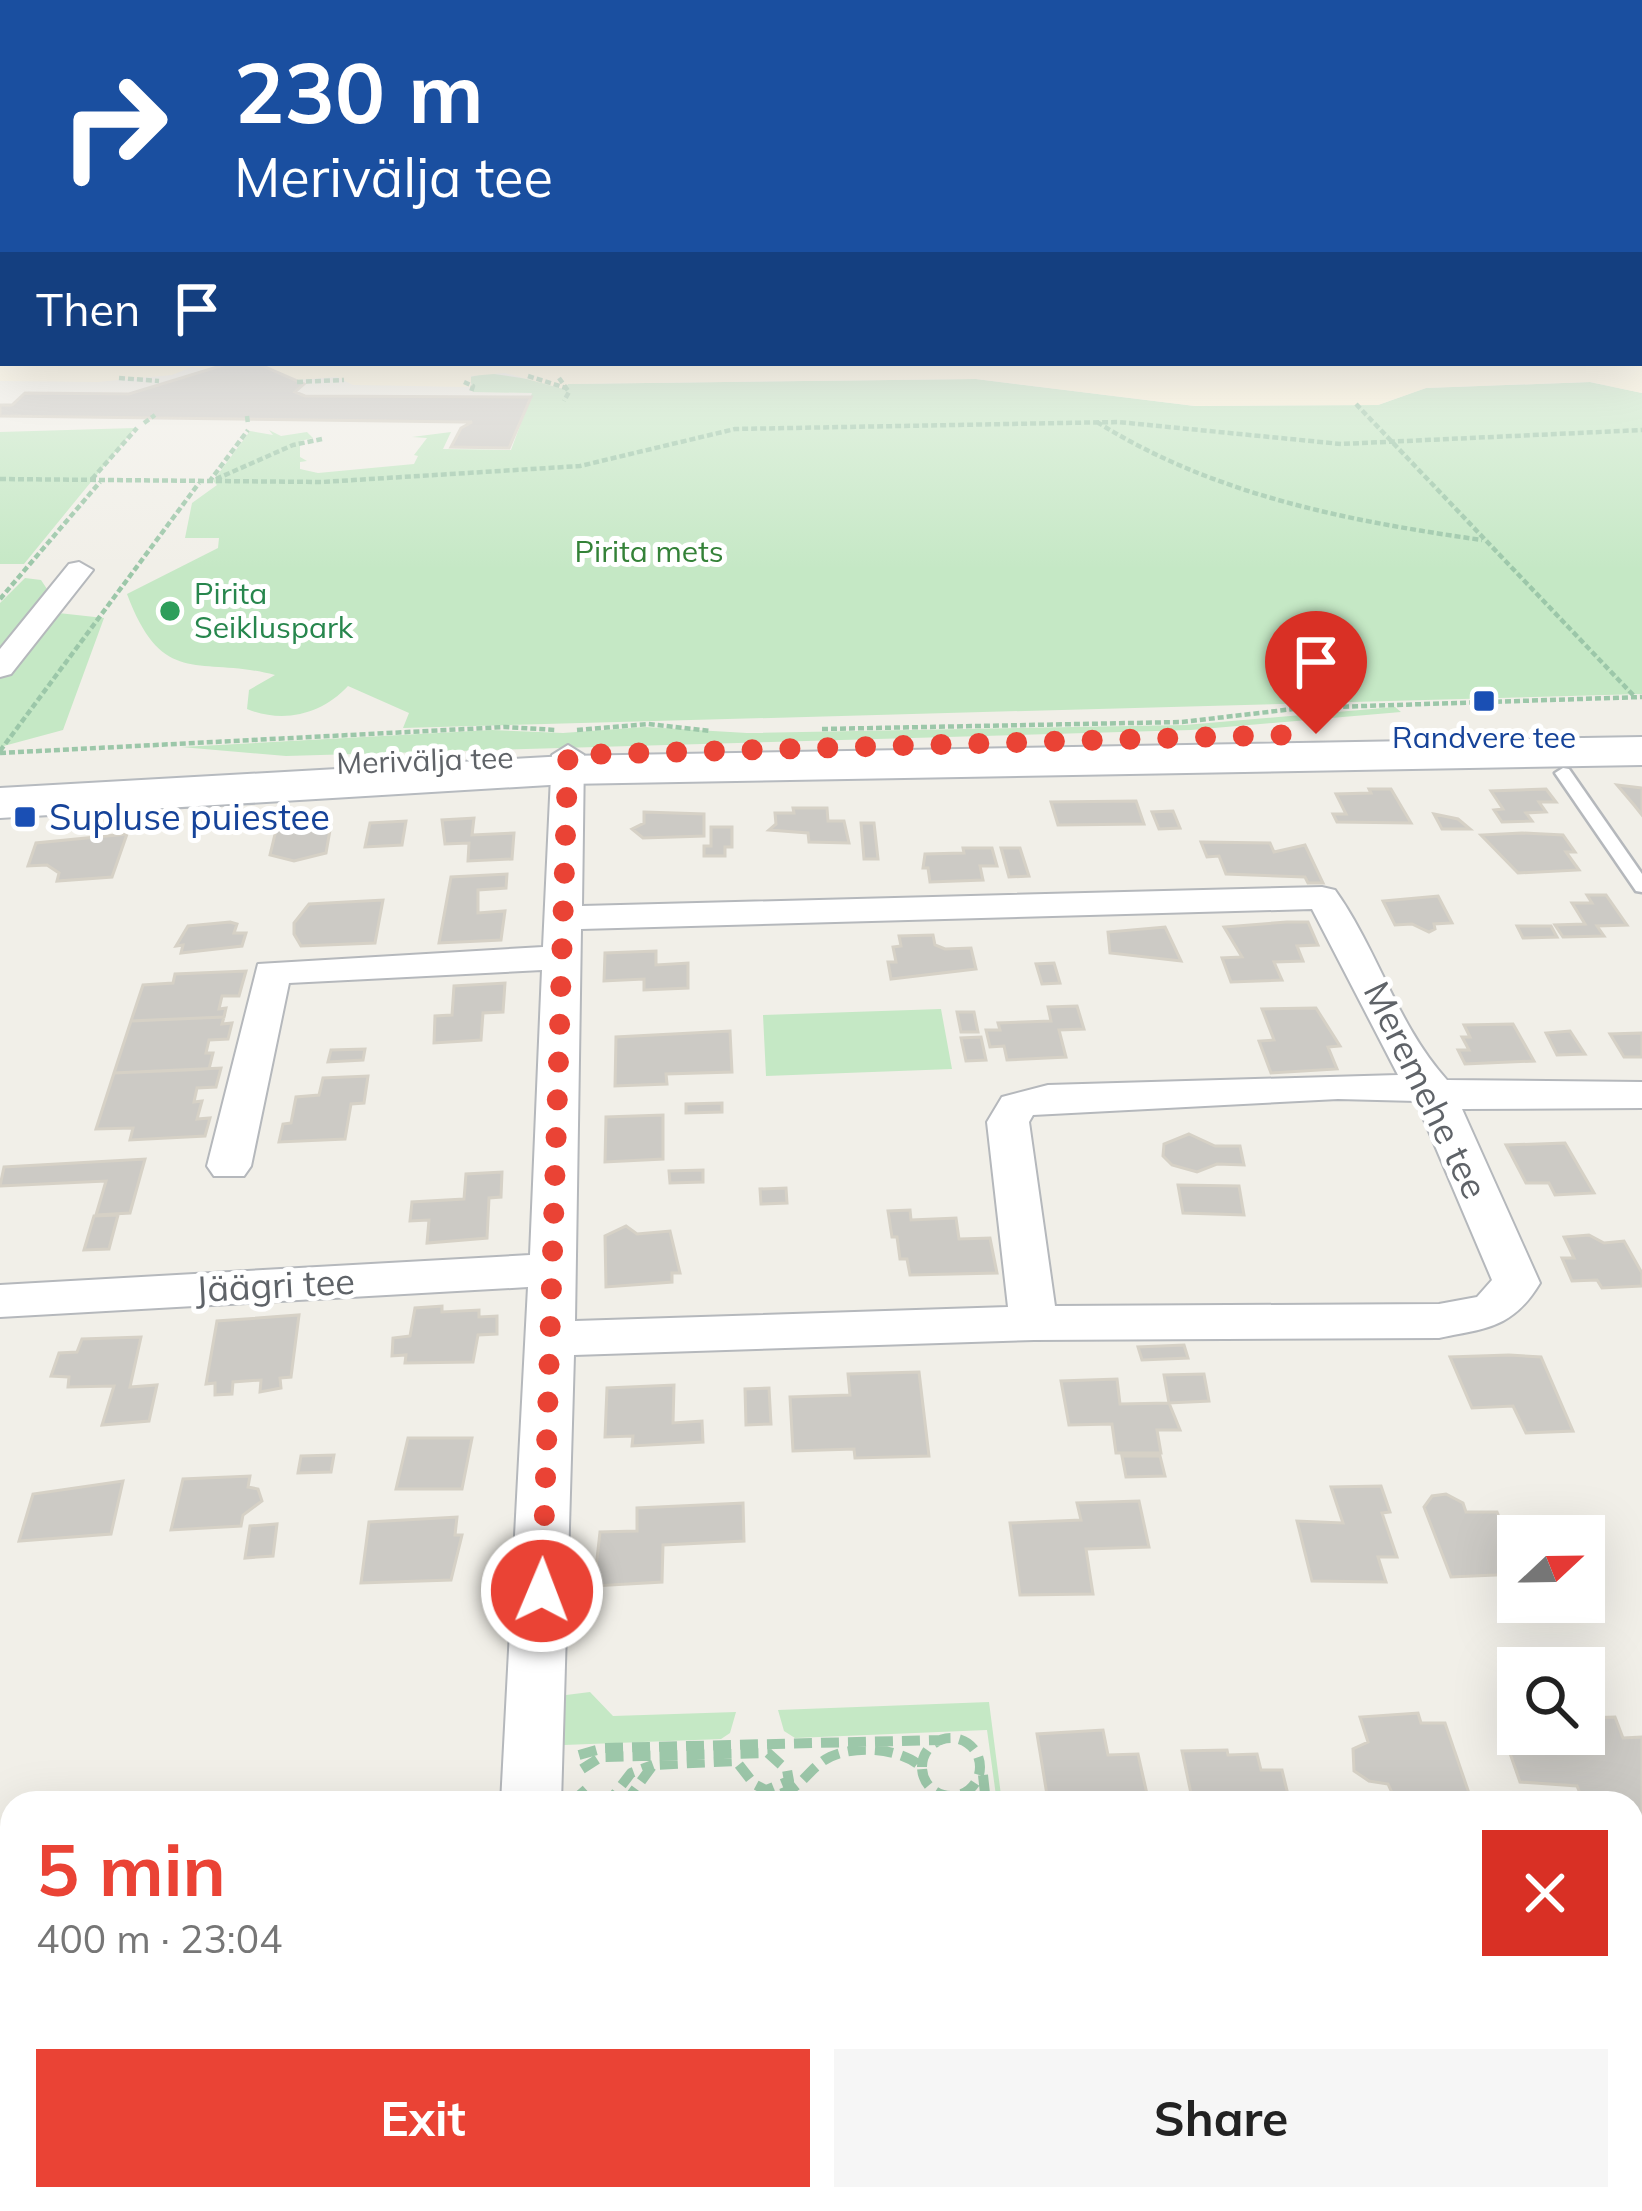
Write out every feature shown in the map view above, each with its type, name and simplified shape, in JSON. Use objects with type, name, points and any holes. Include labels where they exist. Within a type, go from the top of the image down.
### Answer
[{"type":"main road","name":"Merivälja tee","points":[[0,803],[567,762],[1640,706]]},
{"type":"main road","name":"Merivälja tee","points":[[0,775],[567,762],[1642,752]]},
{"type":"street","points":[[0,668],[79,570]]},
{"type":"street","points":[[532,1791],[540,1675],[567,762]]},
{"type":"street","name":"Meremehe tee","points":[[548,1339],[1034,1323],[1439,1321],[1492,1310],[1517,1283],[1432,1089],[1408,1066],[1348,930],[1322,898],[560,938]]},
{"type":"street","points":[[229,1166],[272,972],[560,938]]},
{"type":"street","points":[[1034,1323],[1008,1122],[1017,1106],[1048,1099],[1338,1086],[1432,1089],[1464,1097],[1642,1095]]},
{"type":"street","name":"Jäägri tee","points":[[0,1301],[550,1270]]},
{"type":"lane","points":[[1563,773],[1642,887]]},
{"type":"path","points":[[528,376],[566,388]]},
{"type":"path","points":[[119,378],[155,379]]},
{"type":"path","points":[[560,378],[566,388],[564,401]]},
{"type":"path","points":[[297,382],[343,383]]},
{"type":"path","points":[[464,382],[473,386],[471,392]]},
{"type":"path","points":[[1356,404],[1640,706]]},
{"type":"path","points":[[144,423],[155,415]]},
{"type":"path","points":[[0,752],[248,427],[247,416]]},
{"type":"path","points":[[1096,422],[1128,445],[1242,487],[1378,526],[1482,540]]},
{"type":"path","points":[[0,479],[322,482],[580,466],[735,430],[1096,422],[1322,444],[1642,430]]},
{"type":"path","points":[[91,480],[137,428]]},
{"type":"path","points":[[204,482],[293,445],[322,439]]},
{"type":"path","points":[[0,599],[101,480]]},
{"type":"path","points":[[813,729],[1181,722],[1322,707],[1640,706]]},
{"type":"path","points":[[0,752],[505,727],[566,731],[648,724],[718,732]]},
{"type":"path","points":[[920,1765],[926,1749],[942,1740]]},
{"type":"path","points":[[568,1791],[571,1764],[591,1749],[942,1740],[970,1746],[984,1791]]},
{"type":"path","points":[[581,1791],[582,1767],[595,1758],[761,1753],[774,1756],[789,1775],[779,1790],[764,1791],[736,1761],[653,1765],[632,1773],[623,1791]]},
{"type":"path","points":[[792,1791],[827,1758],[911,1754],[932,1789],[939,1791]]},
{"type":"path","points":[[634,1791],[653,1765]]},
{"type":"path","points":[[963,1791],[973,1787],[982,1772]]},
{"type":"green space","name":"Pirita mets","points":[[487,373],[528,379],[551,374],[563,389],[568,384],[976,379],[1195,406],[1378,405],[1426,388],[1590,382],[1642,393],[1642,694],[403,728],[409,713],[348,686],[326,704],[302,714],[275,716],[247,709],[249,690],[275,675],[186,663],[155,644],[127,594],[218,548],[219,538],[185,538],[192,503],[217,485],[213,481],[250,431],[273,435],[269,430],[281,436],[307,432],[313,438],[300,441],[300,457],[307,461],[300,462],[300,469],[318,473],[414,464],[418,456],[414,455],[427,438],[412,437],[451,432],[443,449],[511,450],[532,393],[473,392],[470,377]]},
{"type":"green space","points":[[135,428],[24,564],[0,564],[0,432]]},
{"type":"green space","points":[[25,578],[41,580],[47,589],[31,610],[104,618],[63,730],[0,747],[0,603]]},
{"type":"green space","points":[[1395,707],[1401,712],[1191,730],[286,756],[181,747],[492,730],[563,733],[645,727],[747,733],[1185,725]]},
{"type":"green space","points":[[941,1009],[952,1069],[766,1076],[763,1015]]},
{"type":"green space","points":[[590,1692],[613,1716],[736,1712],[730,1733],[721,1739],[564,1745],[562,1791],[545,1791],[554,1714],[566,1695]]},
{"type":"green space","points":[[989,1702],[1000,1791],[995,1791],[987,1730],[795,1738],[784,1731],[778,1710]]},
{"type":"sand","points":[[0,366],[1642,366],[1642,393],[1590,382],[1426,388],[1378,405],[1195,406],[976,379],[568,384],[563,389],[505,373],[471,376],[471,387],[353,385],[337,377],[284,381],[192,367],[172,375],[98,382],[0,381]]},
{"type":"building","points":[[220,366],[263,366],[304,384],[295,392],[305,396],[531,397],[509,448],[451,447],[461,428],[472,422],[0,416],[0,405],[12,405],[25,393],[129,394]]},
{"type":"building","points":[[1617,785],[1642,788],[1642,815],[1634,805]]},
{"type":"building","points":[[1369,789],[1391,789],[1411,823],[1337,822],[1333,814],[1346,814],[1336,794],[1371,793]]},
{"type":"building","points":[[1546,789],[1556,802],[1539,802],[1546,812],[1526,813],[1532,821],[1502,822],[1494,810],[1503,809],[1491,791]]},
{"type":"building","points":[[1136,801],[1144,824],[1058,825],[1051,802]]},
{"type":"building","points":[[793,808],[827,808],[828,821],[844,821],[849,843],[809,842],[808,833],[769,830],[776,824],[775,813],[794,813]]},
{"type":"building","points":[[1173,811],[1180,828],[1159,829],[1152,812]]},
{"type":"building","points":[[644,812],[704,814],[704,836],[643,838],[632,829],[644,823]]},
{"type":"building","points":[[1434,814],[1458,819],[1470,829],[1442,829]]},
{"type":"building","points":[[474,818],[472,835],[514,833],[512,859],[468,861],[469,843],[445,844],[442,820]]},
{"type":"building","points":[[406,821],[402,845],[365,847],[370,823]]},
{"type":"building","points":[[861,823],[874,823],[878,859],[864,859]]},
{"type":"building","points":[[315,824],[314,831],[330,830],[326,853],[294,861],[270,855],[277,826]]},
{"type":"building","points":[[711,827],[732,827],[732,847],[725,847],[725,856],[704,856],[704,846],[711,846]]},
{"type":"building","points":[[127,834],[112,877],[57,881],[59,873],[47,865],[28,866],[36,843]]},
{"type":"building","points":[[1481,835],[1563,835],[1575,852],[1566,852],[1579,870],[1518,873]]},
{"type":"building","points":[[1201,842],[1270,843],[1274,852],[1305,845],[1323,883],[1308,883],[1305,877],[1226,874],[1219,856],[1207,857]]},
{"type":"building","points":[[963,848],[992,848],[997,866],[980,866],[983,880],[930,882],[928,868],[923,868],[925,854],[964,853]]},
{"type":"building","points":[[1001,848],[1020,848],[1029,876],[1009,877]]},
{"type":"building","points":[[507,874],[506,888],[478,890],[478,913],[505,911],[501,940],[439,943],[451,877]]},
{"type":"building","points":[[1587,895],[1606,895],[1627,925],[1597,926],[1604,936],[1563,937],[1555,925],[1585,924],[1572,903],[1592,903]]},
{"type":"building","points":[[1438,896],[1452,923],[1434,924],[1429,932],[1412,924],[1395,925],[1383,901]]},
{"type":"building","points":[[383,900],[375,943],[301,946],[294,934],[294,923],[309,904]]},
{"type":"building","points":[[1308,922],[1318,945],[1297,946],[1303,961],[1274,962],[1282,980],[1231,982],[1222,958],[1242,957],[1224,927]]},
{"type":"building","points":[[237,924],[234,933],[246,933],[242,946],[181,953],[183,945],[176,946],[188,926]]},
{"type":"building","points":[[1517,926],[1551,926],[1557,937],[1523,938]]},
{"type":"building","points":[[1165,927],[1181,961],[1110,953],[1108,932]]},
{"type":"building","points":[[933,935],[935,945],[945,949],[971,948],[976,969],[891,979],[888,962],[896,962],[893,947],[901,946],[899,936]]},
{"type":"building","points":[[656,951],[656,965],[688,963],[688,988],[644,990],[644,979],[604,981],[605,953]]},
{"type":"building","points":[[1054,963],[1060,983],[1042,984],[1036,964]]},
{"type":"building","points":[[246,971],[239,996],[222,996],[219,1009],[226,1008],[224,1017],[131,1021],[143,985],[173,983],[175,974]]},
{"type":"building","points":[[505,983],[503,1012],[483,1013],[481,1040],[434,1043],[435,1016],[452,1015],[454,986]]},
{"type":"building","points":[[1077,1006],[1084,1029],[1059,1030],[1066,1057],[1007,1060],[1004,1046],[990,1047],[986,1030],[1000,1030],[998,1023],[1051,1021],[1048,1007]]},
{"type":"building","points":[[1316,1008],[1340,1046],[1328,1047],[1337,1069],[1271,1073],[1259,1041],[1274,1040],[1262,1009]]},
{"type":"building","points":[[957,1012],[974,1012],[978,1032],[961,1032]]},
{"type":"building","points":[[224,1017],[222,1024],[232,1023],[228,1039],[209,1040],[206,1053],[213,1053],[209,1069],[114,1073],[131,1021]]},
{"type":"building","points":[[1513,1024],[1534,1061],[1465,1064],[1458,1050],[1469,1050],[1462,1037],[1470,1037],[1464,1025]]},
{"type":"building","points":[[730,1031],[732,1072],[666,1074],[667,1084],[615,1086],[616,1037]]},
{"type":"building","points":[[1570,1031],[1585,1054],[1557,1055],[1546,1033]]},
{"type":"building","points":[[1642,1033],[1642,1057],[1624,1057],[1610,1034]]},
{"type":"building","points":[[981,1037],[986,1060],[966,1061],[961,1038]]},
{"type":"building","points":[[365,1049],[363,1060],[328,1062],[331,1050]]},
{"type":"building","points":[[221,1068],[216,1087],[197,1088],[194,1102],[202,1101],[197,1119],[210,1118],[205,1136],[130,1140],[133,1128],[96,1129],[114,1073]]},
{"type":"building","points":[[368,1076],[364,1103],[351,1104],[345,1139],[279,1142],[283,1124],[291,1123],[296,1097],[319,1095],[323,1078]]},
{"type":"building","points":[[722,1103],[722,1112],[686,1113],[686,1104]]},
{"type":"building","points":[[663,1115],[663,1159],[605,1162],[606,1117]]},
{"type":"building","points":[[1189,1134],[1215,1146],[1240,1146],[1244,1165],[1217,1164],[1197,1172],[1172,1165],[1163,1156],[1164,1144]]},
{"type":"building","points":[[1565,1143],[1594,1193],[1555,1195],[1549,1183],[1526,1183],[1506,1145]]},
{"type":"building","points":[[145,1159],[130,1213],[96,1215],[106,1181],[0,1186],[4,1167]]},
{"type":"building","points":[[703,1170],[703,1182],[670,1183],[669,1171]]},
{"type":"building","points":[[502,1172],[501,1197],[489,1198],[487,1238],[427,1243],[429,1220],[410,1221],[412,1202],[464,1199],[466,1174]]},
{"type":"building","points":[[1178,1185],[1239,1186],[1244,1215],[1183,1213]]},
{"type":"building","points":[[786,1188],[787,1203],[761,1204],[760,1189]]},
{"type":"building","points":[[910,1210],[911,1220],[956,1218],[959,1239],[990,1238],[997,1273],[910,1275],[907,1259],[900,1259],[897,1237],[892,1237],[888,1211]]},
{"type":"building","points":[[118,1215],[109,1249],[84,1250],[94,1216]]},
{"type":"building","points":[[626,1226],[637,1234],[670,1231],[680,1273],[672,1273],[672,1282],[606,1287],[605,1236]]},
{"type":"building","points":[[1589,1235],[1604,1243],[1624,1241],[1642,1273],[1642,1286],[1602,1288],[1597,1280],[1572,1281],[1562,1258],[1574,1258],[1564,1237]]},
{"type":"building","points":[[442,1306],[442,1312],[479,1310],[479,1317],[497,1316],[497,1334],[478,1335],[473,1362],[405,1363],[406,1355],[392,1356],[393,1338],[410,1336],[415,1308]]},
{"type":"building","points":[[299,1315],[291,1377],[280,1378],[281,1388],[260,1392],[261,1380],[233,1382],[232,1394],[215,1395],[215,1383],[206,1384],[217,1321]]},
{"type":"building","points":[[141,1337],[130,1387],[157,1385],[149,1421],[102,1425],[114,1386],[68,1387],[69,1377],[51,1376],[59,1353],[77,1352],[82,1339]]},
{"type":"building","points":[[1184,1345],[1188,1358],[1142,1360],[1138,1347]]},
{"type":"building","points":[[1450,1357],[1541,1357],[1573,1431],[1526,1433],[1513,1406],[1472,1408]]},
{"type":"building","points":[[919,1372],[929,1456],[855,1458],[854,1449],[793,1451],[790,1397],[850,1395],[848,1374]]},
{"type":"building","points":[[1204,1374],[1209,1401],[1169,1403],[1164,1375]]},
{"type":"building","points":[[1117,1379],[1120,1404],[1169,1403],[1180,1430],[1157,1430],[1161,1453],[1116,1453],[1112,1424],[1069,1425],[1061,1381]]},
{"type":"building","points":[[674,1385],[673,1423],[702,1421],[703,1442],[632,1446],[633,1436],[605,1437],[607,1388]]},
{"type":"building","points":[[769,1388],[771,1424],[746,1425],[745,1389]]},
{"type":"building","points":[[408,1438],[472,1438],[462,1489],[396,1489]]},
{"type":"building","points":[[334,1455],[331,1472],[298,1473],[301,1456]]},
{"type":"building","points":[[1122,1456],[1160,1456],[1165,1476],[1126,1477]]},
{"type":"building","points":[[250,1476],[248,1487],[258,1489],[262,1501],[243,1515],[241,1526],[171,1530],[183,1479]]},
{"type":"building","points":[[123,1481],[111,1534],[19,1541],[33,1494]]},
{"type":"building","points":[[1381,1486],[1390,1512],[1382,1513],[1397,1557],[1378,1557],[1386,1582],[1312,1581],[1297,1521],[1343,1523],[1331,1487]]},
{"type":"building","points":[[1446,1494],[1463,1503],[1466,1512],[1497,1512],[1497,1575],[1451,1577],[1424,1507],[1432,1496]]},
{"type":"building","points":[[1139,1501],[1149,1547],[1086,1549],[1093,1594],[1020,1595],[1010,1523],[1081,1520],[1077,1503]]},
{"type":"building","points":[[743,1503],[744,1541],[663,1545],[662,1582],[594,1586],[600,1532],[637,1531],[637,1508]]},
{"type":"building","points":[[457,1517],[455,1535],[462,1535],[451,1580],[361,1583],[369,1522]]},
{"type":"building","points":[[277,1524],[273,1556],[245,1558],[250,1526]]},
{"type":"building","points":[[1418,1713],[1421,1723],[1445,1723],[1468,1791],[1391,1791],[1388,1784],[1369,1781],[1354,1771],[1353,1749],[1368,1742],[1360,1717]]},
{"type":"building","points":[[1605,1717],[1615,1717],[1623,1738],[1642,1737],[1642,1791],[1579,1791],[1577,1786],[1520,1782],[1511,1755],[1605,1755]]},
{"type":"building","points":[[1103,1730],[1108,1755],[1138,1754],[1146,1791],[1046,1791],[1037,1734]]},
{"type":"building","points":[[1182,1751],[1257,1754],[1261,1770],[1282,1770],[1287,1791],[1190,1791]]},
{"type":"place","name":"Pirita Seikluspark","points":[[170,611]]},
{"type":"place","name":"Randvere tee","points":[[1484,701]]},
{"type":"place","name":"Supluse puiestee","points":[[25,817]]},
{"type":"route","points":[[542,1591],[568,755],[1316,734]]}]
